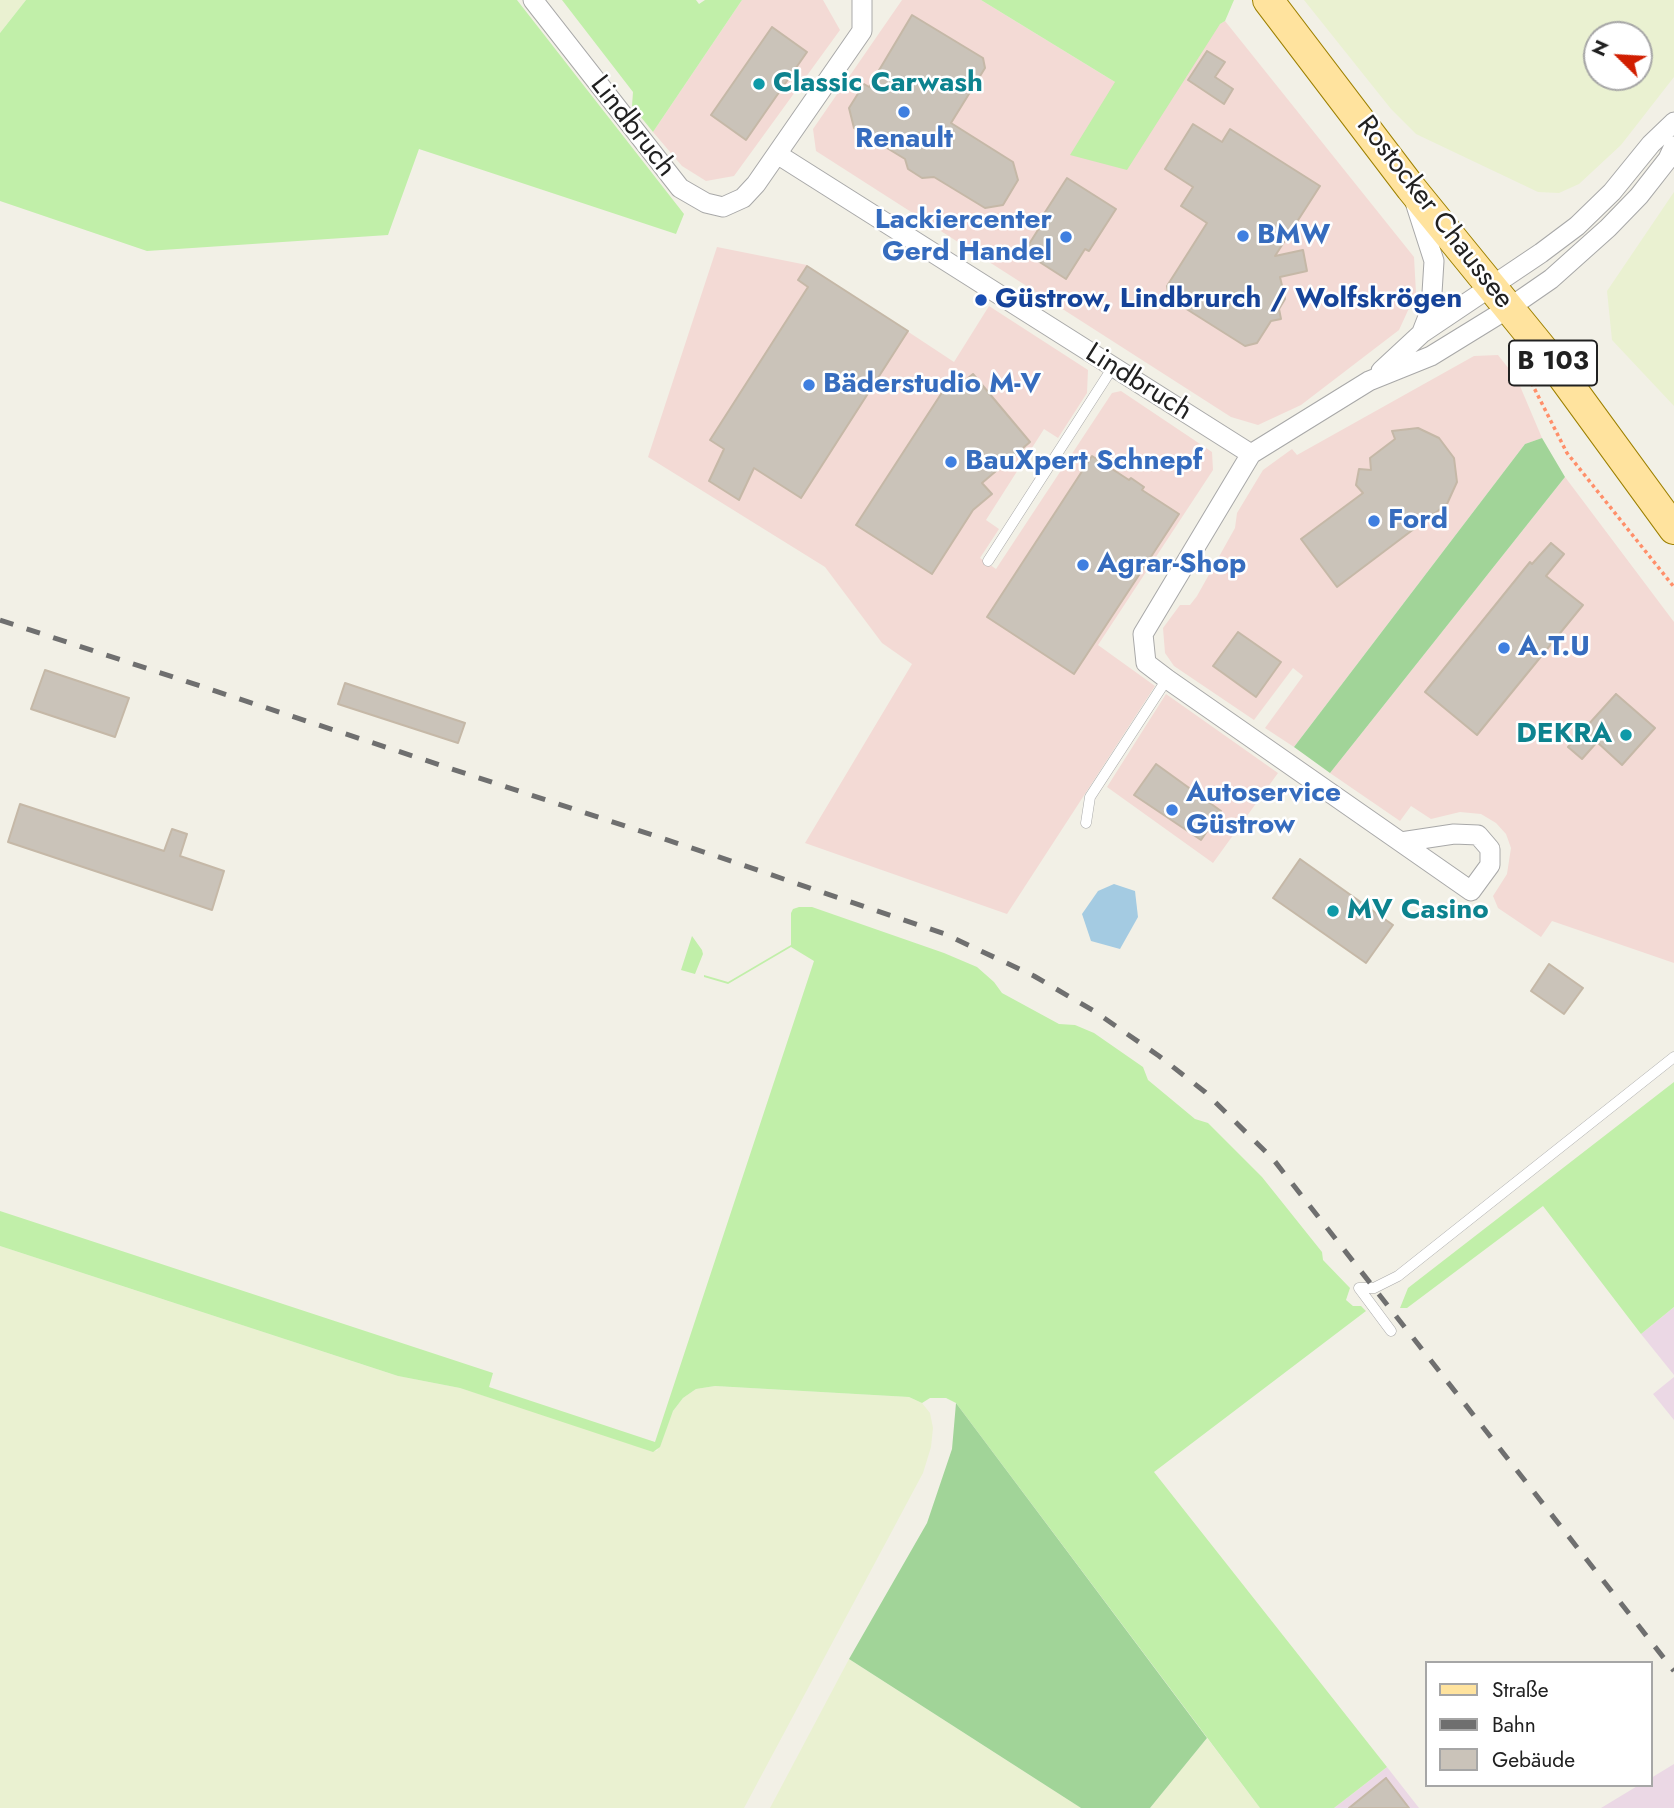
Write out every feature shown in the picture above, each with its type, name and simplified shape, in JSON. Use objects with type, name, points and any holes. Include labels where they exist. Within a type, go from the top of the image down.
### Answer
[{"type":"main road","name":"Rostocker Chaussee","points":[[1268,0],[1411,188],[1547,355],[1674,529]]},
{"type":"street","name":"Lindbruch","points":[[533,0],[680,188],[706,204],[723,206],[743,198],[756,184],[862,31],[862,0]]},
{"type":"street","points":[[1401,842],[1454,834],[1478,835],[1490,849],[1490,865],[1471,891],[1167,679],[1146,663],[1143,634],[1251,454],[1370,381],[1431,356],[1499,297],[1541,253],[1577,226],[1612,192],[1651,144],[1674,122]]},
{"type":"street","points":[[1370,381],[1422,333],[1499,297],[1551,279],[1608,229],[1639,196],[1668,159],[1674,146]]},
{"type":"street","name":"Lindbruch","points":[[777,154],[1251,454]]},
{"type":"street","points":[[1411,188],[1434,261],[1431,309],[1422,333]]},
{"type":"lane","points":[[988,561],[1113,367]]},
{"type":"lane","points":[[1086,822],[1090,797],[1167,679]]},
{"type":"lane","points":[[1391,1331],[1359,1288],[1374,1287],[1398,1276],[1674,1057]]},
{"type":"path","points":[[1513,356],[1527,374],[1567,453],[1674,587]]},
{"type":"shaded area","points":[[742,0],[823,0],[840,30],[734,176],[706,181],[682,166],[653,132]]},
{"type":"shaded area","points":[[902,0],[981,0],[1115,82],[1225,21],[1414,257],[1416,293],[1399,330],[1301,405],[1258,425],[1231,417],[816,151],[813,129]]},
{"type":"shaded area","points":[[717,247],[807,265],[954,362],[989,306],[1088,370],[1087,393],[1058,438],[1044,429],[986,520],[999,529],[980,558],[996,569],[1112,393],[1121,391],[1212,452],[1213,470],[1098,645],[1155,686],[1007,914],[805,843],[912,664],[882,643],[825,567],[648,457]]},
{"type":"shaded area","points":[[1498,355],[1517,379],[1542,438],[1525,444],[1294,747],[1265,728],[1303,676],[1293,668],[1254,720],[1174,666],[1165,653],[1163,628],[1180,605],[1190,605],[1197,596],[1235,528],[1237,513],[1263,470],[1292,449],[1297,455],[1474,356]]},
{"type":"shaded area","points":[[1565,477],[1674,622],[1674,963],[1552,921],[1541,937],[1498,908],[1493,896],[1507,874],[1511,848],[1506,834],[1496,823],[1481,814],[1460,812],[1431,819],[1411,806],[1400,821],[1330,773]]},
{"type":"shaded area","points":[[1166,694],[1278,773],[1213,863],[1107,787]]},
{"type":"shaded area","points":[[1674,1307],[1674,1375],[1641,1334]]},
{"type":"shaded area","points":[[1674,1377],[1674,1420],[1653,1394]]},
{"type":"shaded area","points":[[1674,1764],[1674,1808],[1601,1808],[1636,1787],[1653,1787],[1653,1777]]},
{"type":"shaded area","points":[[1387,1767],[1419,1808],[1334,1808]]},
{"type":"green space","points":[[0,0],[26,0],[0,33]]},
{"type":"green space","points":[[26,0],[517,0],[684,214],[676,234],[419,149],[388,235],[147,251],[0,201],[0,33]]},
{"type":"green space","points":[[562,0],[696,0],[699,4],[705,0],[742,0],[653,132],[632,106],[633,92]]},
{"type":"green space","points":[[981,0],[1234,0],[1225,21],[1220,24],[1127,170],[1070,155],[1115,82]]},
{"type":"green space","points":[[1304,0],[1674,0],[1674,77],[1621,145],[1579,184],[1559,193],[1538,192],[1416,134],[1391,109]]},
{"type":"green space","points":[[1674,192],[1674,406],[1612,340],[1607,291]]},
{"type":"green space","points":[[1542,438],[1565,477],[1330,773],[1294,747],[1525,444]]},
{"type":"green space","points":[[799,907],[812,907],[977,967],[1002,993],[1059,1024],[1075,1025],[1094,1033],[1143,1067],[1148,1080],[1195,1119],[1208,1123],[1262,1177],[1322,1252],[1323,1260],[1350,1288],[1346,1300],[1366,1311],[1154,1472],[1387,1767],[1334,1808],[1260,1808],[956,1403],[946,1398],[930,1398],[922,1403],[909,1397],[715,1386],[696,1389],[683,1398],[673,1411],[660,1447],[653,1452],[460,1388],[398,1376],[0,1246],[0,1211],[493,1373],[489,1387],[655,1442],[814,961],[791,947],[728,984],[704,975],[728,982],[791,945],[791,913]]},
{"type":"green space","points":[[692,936],[703,954],[695,974],[681,970]]},
{"type":"green space","points":[[1674,1082],[1674,1307],[1641,1334],[1543,1206],[1407,1308],[1400,1308],[1408,1288]]},
{"type":"green space","points":[[0,1246],[398,1376],[460,1388],[657,1451],[673,1411],[683,1398],[696,1389],[715,1386],[909,1397],[922,1403],[930,1413],[933,1428],[931,1447],[923,1473],[744,1808],[0,1808]]},
{"type":"green space","points":[[956,1403],[1207,1738],[1150,1808],[1081,1808],[849,1659],[927,1523],[952,1449]]},
{"type":"green space","points":[[849,1659],[1081,1808],[770,1808]]},
{"type":"green space","points":[[1207,1738],[1260,1808],[1150,1808]]},
{"type":"water","points":[[1114,884],[1135,891],[1138,917],[1120,949],[1091,941],[1082,914],[1098,891]]},
{"type":"building","name":"Renault","points":[[912,15],[983,58],[985,68],[951,123],[1013,162],[1018,180],[1003,205],[985,208],[934,177],[922,178],[908,169],[905,159],[854,128],[849,108],[864,84],[869,87]]},
{"type":"building","name":"Classic Carwash","points":[[772,27],[807,52],[746,140],[711,115]]},
{"type":"building","points":[[1207,51],[1225,62],[1215,77],[1233,89],[1224,104],[1188,80]]},
{"type":"building","name":"BMW","points":[[1193,124],[1222,142],[1230,129],[1320,186],[1275,256],[1303,250],[1307,271],[1280,277],[1285,299],[1279,309],[1281,319],[1271,321],[1257,343],[1245,346],[1169,298],[1167,286],[1207,223],[1181,206],[1193,187],[1165,169]]},
{"type":"building","name":"Lackiercenter Gerd Handel","points":[[1067,178],[1116,209],[1089,251],[1085,249],[1066,279],[1024,252],[1043,222],[1040,220]]},
{"type":"building","name":"Bäderstudio M-V","points":[[807,266],[908,331],[801,498],[754,468],[739,500],[709,481],[724,449],[710,440],[808,287],[798,280]]},
{"type":"building","name":"BauXpert Schnepf","points":[[954,374],[962,383],[973,374],[1030,442],[982,483],[992,494],[973,510],[932,574],[856,525]]},
{"type":"building","name":"Ford","points":[[1418,428],[1439,438],[1454,458],[1457,482],[1447,504],[1337,587],[1301,539],[1363,493],[1356,485],[1359,469],[1371,470],[1370,458],[1395,439],[1392,431]]},
{"type":"building","name":"Agrar-Shop","points":[[1092,456],[1129,480],[1131,478],[1144,487],[1142,490],[1179,514],[1074,674],[987,617]]},
{"type":"building","name":"A.T.U","points":[[1551,543],[1564,554],[1546,576],[1583,605],[1477,735],[1425,692],[1530,562],[1532,564]]},
{"type":"building","points":[[1238,632],[1281,662],[1256,697],[1213,666]]},
{"type":"building","points":[[45,670],[129,698],[115,737],[31,709]]},
{"type":"building","points":[[345,683],[465,723],[458,743],[338,704]]},
{"type":"building","points":[[1616,694],[1655,728],[1622,765],[1597,742],[1582,759],[1568,747]]},
{"type":"building","name":"Autoservice Güstrow","points":[[1156,764],[1221,811],[1201,840],[1134,795]]},
{"type":"building","points":[[20,804],[164,851],[172,829],[187,834],[180,856],[224,871],[212,910],[8,842]]},
{"type":"building","name":"MV Casino","points":[[1300,859],[1393,925],[1366,963],[1273,898]]},
{"type":"building","points":[[1549,964],[1583,988],[1564,1014],[1531,991]]},
{"type":"building","points":[[1386,1778],[1409,1808],[1349,1808]]},
{"type":"railway","points":[[0,620],[945,934],[1034,976],[1094,1011],[1205,1092],[1273,1159],[1674,1671]]},
{"type":"place","name":"Classic Carwash","points":[[759,84]]},
{"type":"place","name":"Renault","points":[[904,112]]},
{"type":"place","name":"BMW","points":[[1243,236]]},
{"type":"place","name":"Lackiercenter Gerd Handel","points":[[1066,237]]},
{"type":"place","name":"Güstrow, Lindbrurch / Wolfskrögen","points":[[981,300]]},
{"type":"place","name":"Bäderstudio M-V","points":[[809,385]]},
{"type":"place","name":"BauXpert Schnepf","points":[[951,462]]},
{"type":"place","name":"Ford","points":[[1374,521]]},
{"type":"place","name":"Agrar-Shop","points":[[1083,565]]},
{"type":"place","name":"A.T.U","points":[[1504,648]]},
{"type":"place","name":"DEKRA","points":[[1626,735]]},
{"type":"place","name":"Autoservice Güstrow","points":[[1172,810]]},
{"type":"place","name":"MV Casino","points":[[1333,911]]}]
